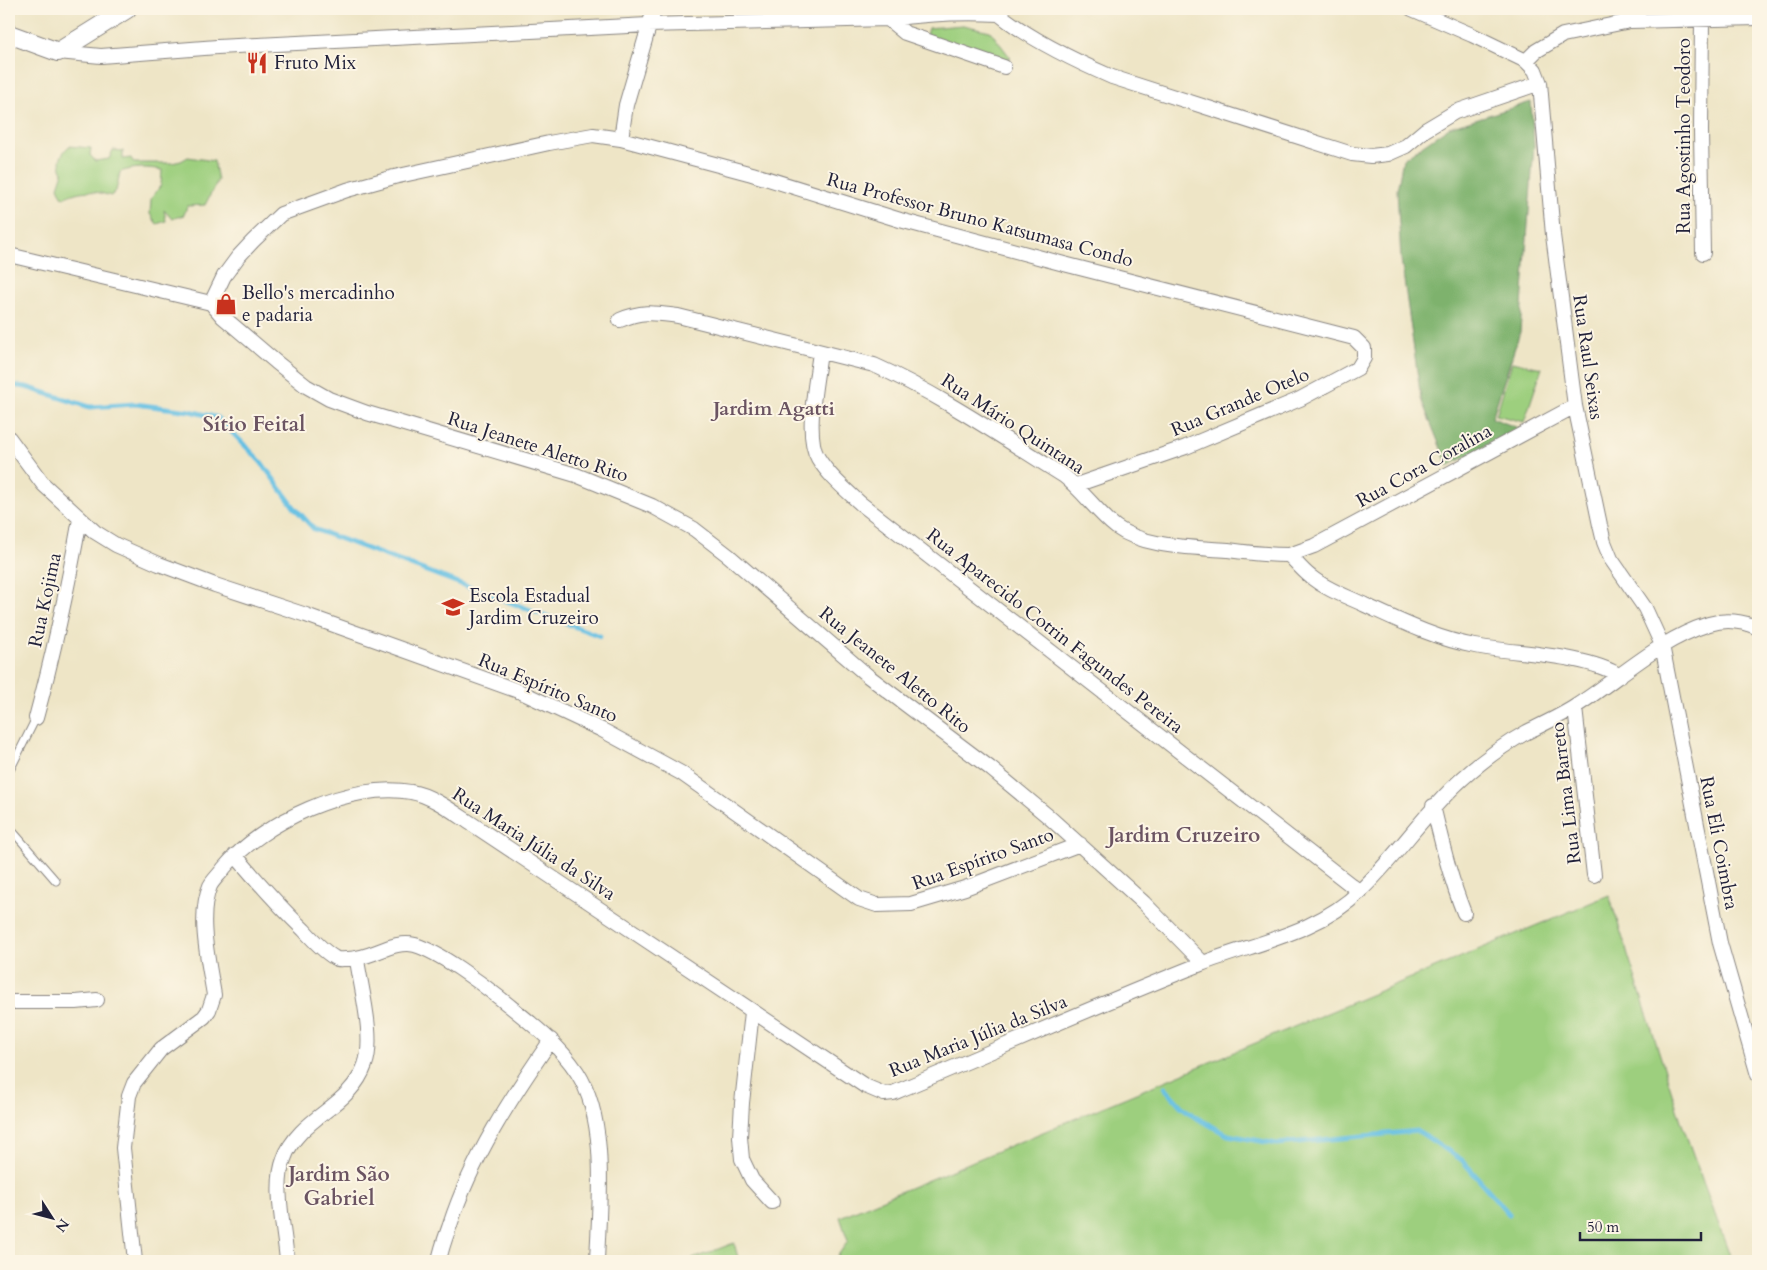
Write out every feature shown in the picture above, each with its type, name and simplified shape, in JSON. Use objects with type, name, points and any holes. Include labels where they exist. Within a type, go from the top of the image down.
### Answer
[{"type":"street","points":[[58,52],[126,9]]},
{"type":"street","points":[[621,139],[626,105],[654,9]]},
{"type":"street","points":[[1412,9],[1526,61],[1536,51],[1563,35],[1630,21],[1758,18]]},
{"type":"street","points":[[9,34],[58,52],[101,56],[217,47],[648,25],[888,19],[962,12],[996,11],[1074,61],[1112,77],[1352,154],[1371,156],[1388,154],[1406,146],[1425,130],[1455,112],[1540,83]]},
{"type":"street","name":"Rua Agostinho Teodoro","points":[[1702,18],[1703,253]]},
{"type":"street","points":[[888,19],[905,33],[1004,67]]},
{"type":"street","name":"Rua Raul Seixas","points":[[1526,61],[1535,70],[1540,83],[1553,235],[1575,406],[1604,542],[1611,559],[1645,608],[1662,645]]},
{"type":"street","name":"Rua Professor Bruno Katsumasa Condo","points":[[211,303],[224,276],[238,257],[281,214],[347,190],[394,178],[593,135],[621,139],[752,174],[927,227],[1329,332]]},
{"type":"street","points":[[9,256],[211,303]]},
{"type":"street","name":"Rua Jeanete Aletto Rito","points":[[211,303],[231,324],[276,362],[306,386],[329,399],[367,413],[576,475],[652,506],[694,529],[729,556],[868,676],[990,768],[1080,844],[1144,903],[1202,964]]},
{"type":"street","name":"Rua Mário Quintana","points":[[620,320],[631,315],[648,312],[678,316],[874,365],[937,398],[1044,463],[1076,485],[1116,527],[1141,539],[1176,546],[1262,555],[1289,555]]},
{"type":"street","name":"Rua Grande Otelo","points":[[1076,485],[1186,447],[1300,399],[1358,368],[1364,358],[1364,348],[1354,338],[1329,332]]},
{"type":"street","name":"Rua Aparecido Cotrin Fagundes Pereira","points":[[820,352],[811,424],[812,443],[817,457],[832,477],[889,526],[1360,892]]},
{"type":"street","name":"Rua Cora Coralina","points":[[1289,555],[1314,546],[1575,406]]},
{"type":"street","name":"Rua Espírito Santo","points":[[9,438],[43,484],[95,532],[116,546],[215,585],[316,618],[521,692],[602,730],[681,773],[859,899],[877,905],[911,904],[965,888],[1080,844]]},
{"type":"street","name":"Rua Kojima","points":[[36,718],[64,609],[80,519]]},
{"type":"street","points":[[1289,555],[1310,576],[1330,590],[1422,631],[1475,646],[1582,662],[1610,669],[1620,676]]},
{"type":"street","points":[[1202,964],[1304,927],[1340,909],[1360,892],[1401,847],[1433,806],[1462,778],[1495,752],[1525,733],[1575,708],[1662,645],[1709,624],[1728,621],[1748,624],[1758,628]]},
{"type":"street","name":"Rua Eli Coimbra","points":[[1662,645],[1720,943],[1758,1075]]},
{"type":"street","name":"Rua Lima Barreto","points":[[1575,708],[1594,875]]},
{"type":"street","name":"Rua Maria Júlia da Silva","points":[[135,1261],[123,1148],[129,1096],[134,1083],[161,1050],[204,1017],[209,1010],[214,995],[205,933],[206,901],[211,884],[235,855],[261,834],[300,812],[339,798],[398,790],[414,792],[436,802],[472,824],[865,1086],[884,1094],[893,1093],[1202,964]]},
{"type":"street","points":[[1433,806],[1445,860],[1464,913]]},
{"type":"street","points":[[235,855],[279,906],[315,942],[336,959],[357,960],[403,943],[416,945],[437,955],[484,986],[551,1040],[577,1073],[592,1106],[598,1144],[600,1202],[597,1261]]},
{"type":"street","points":[[287,1261],[279,1190],[280,1171],[284,1158],[292,1142],[301,1132],[338,1102],[354,1085],[362,1074],[368,1056],[369,1038],[357,960]]},
{"type":"street","points":[[9,1002],[76,1002],[97,1000]]},
{"type":"street","points":[[752,1012],[742,1102],[740,1137],[742,1159],[752,1180],[772,1202]]},
{"type":"street","points":[[439,1261],[452,1218],[475,1164],[518,1088],[551,1040]]},
{"type":"lane","points":[[9,772],[36,718]]},
{"type":"lane","points":[[9,827],[56,881]]},
{"type":"green space","points":[[963,25],[990,31],[1010,57],[1004,65],[925,39],[928,28]]},
{"type":"green space","points":[[1531,102],[1534,145],[1520,332],[1492,418],[1518,428],[1448,466],[1421,399],[1401,259],[1397,190],[1403,159],[1449,127]]},
{"type":"green space","points":[[69,146],[91,148],[90,155],[95,161],[109,159],[113,150],[123,151],[123,159],[131,158],[134,163],[172,163],[188,157],[214,161],[218,180],[205,205],[187,206],[184,215],[172,219],[164,210],[166,221],[157,224],[150,214],[151,199],[161,185],[162,170],[141,168],[120,172],[116,191],[111,196],[87,191],[63,198],[58,187],[63,172],[60,161]]},
{"type":"green space","points":[[1512,362],[1542,368],[1524,422],[1496,415]]},
{"type":"green space","points":[[1609,895],[1682,1124],[1732,1261],[834,1261],[848,1241],[840,1217]]},
{"type":"green space","points":[[734,1243],[739,1261],[687,1261]]},
{"type":"waterway","points":[[9,385],[26,387],[90,407],[135,404],[190,411],[218,418],[261,462],[294,507],[314,529],[600,636]]},
{"type":"waterway","points":[[1165,1088],[1181,1106],[1195,1117],[1228,1135],[1277,1144],[1418,1131],[1462,1160],[1509,1214]]},
{"type":"place","name":"Fruto Mix","points":[[257,63]]},
{"type":"place","name":"Bello's mercadinho e padaria","points":[[226,304]]},
{"type":"place","name":"Escola Estadual Jardim Cruzeiro","points":[[453,607]]},
{"type":"district","name":"Jardim Agatti","points":[[774,408]]},
{"type":"district","name":"Sítio Feital","points":[[254,424]]},
{"type":"district","name":"Jardim Cruzeiro","points":[[1184,835]]},
{"type":"district","name":"Jardim São Gabriel","points":[[339,1186]]}]
